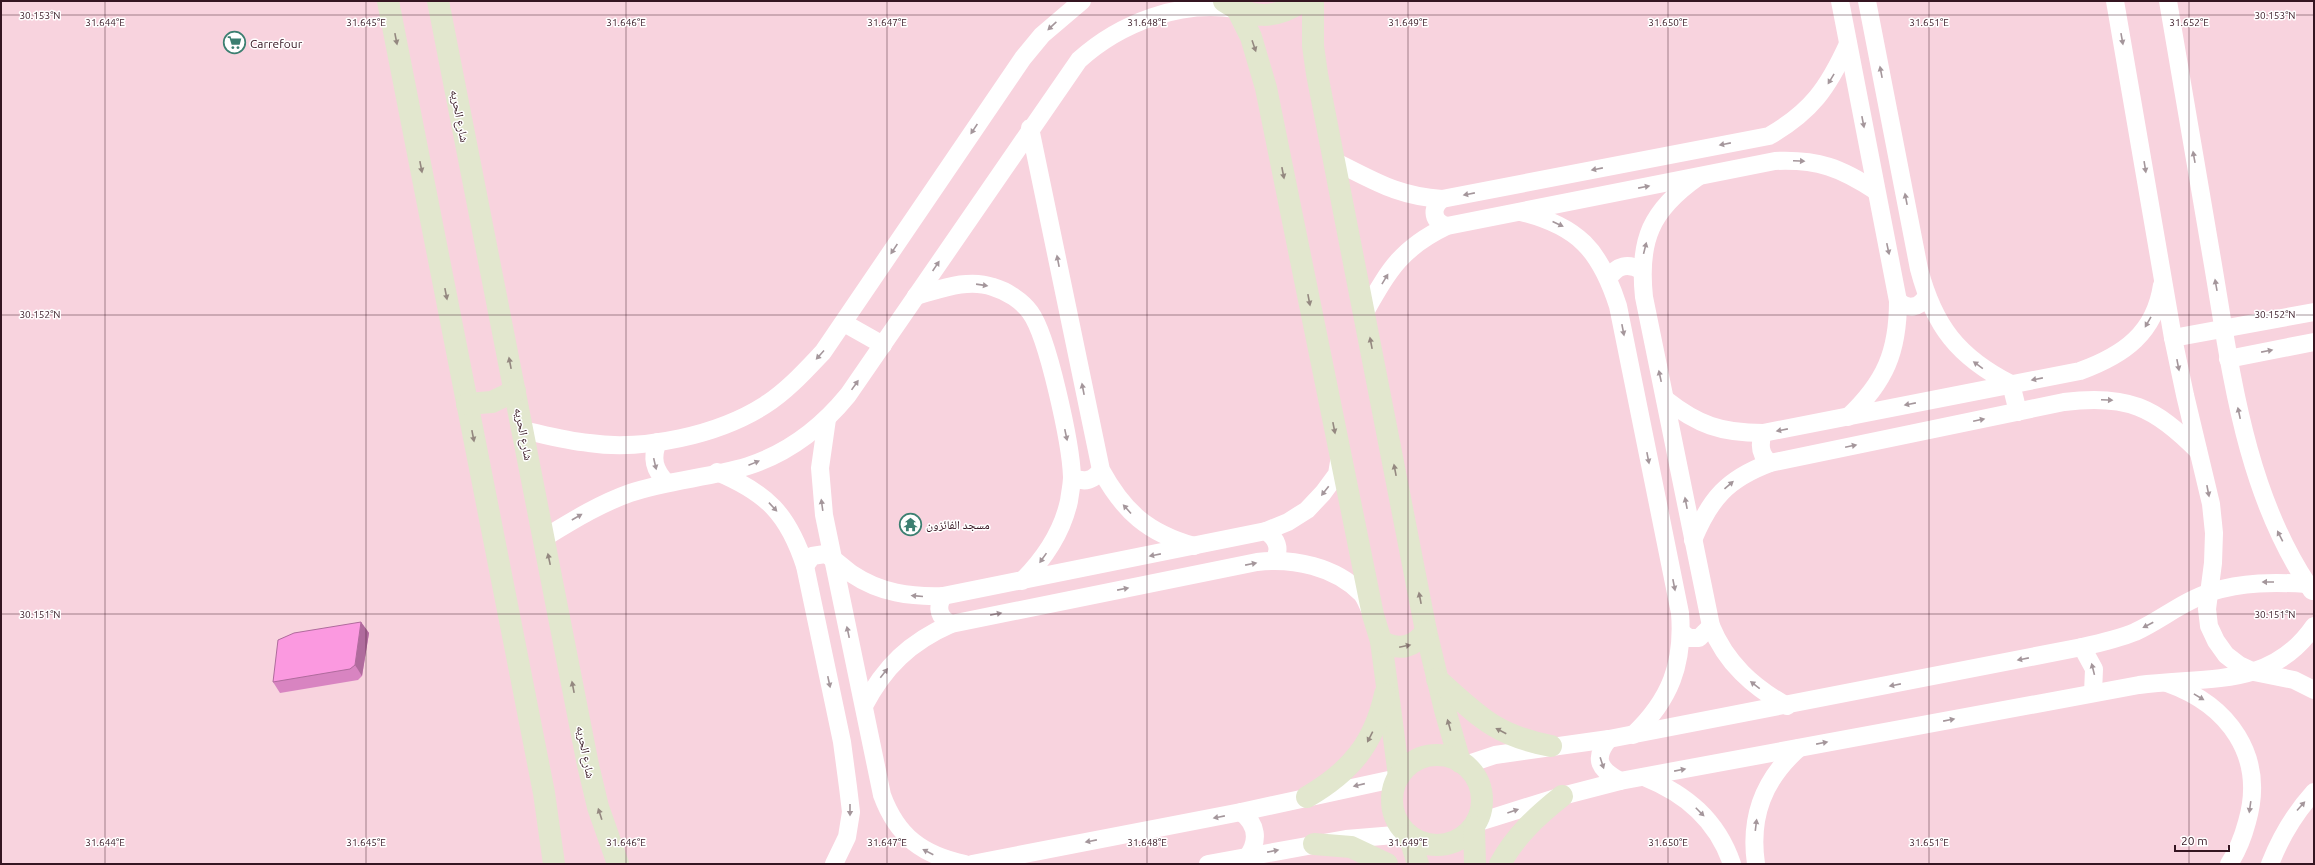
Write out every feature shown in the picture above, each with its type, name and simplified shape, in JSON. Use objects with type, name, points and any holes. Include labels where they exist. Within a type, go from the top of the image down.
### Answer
[{"type":"street","points":[[388,1],[544,793],[554,864]]},
{"type":"street","name":"شارع الحريه","points":[[438,1],[588,765],[598,807],[618,864]]},
{"type":"street","points":[[523,430],[590,444],[658,442],[691,436],[729,424],[765,405],[796,381],[823,352],[1023,58],[1042,35],[1082,1]]},
{"type":"street","points":[[544,538],[602,504],[630,492],[747,466],[776,454],[803,439],[826,419],[848,395],[1030,128],[1079,60],[1099,42],[1151,8],[1218,4],[1233,7],[1252,14],[1272,14],[1292,8],[1303,1]]},
{"type":"street","points":[[1313,1],[1313,46],[1426,631],[1437,679],[1463,763]]},
{"type":"street","points":[[1840,1],[1898,301],[1898,327],[1893,353],[1882,377],[1867,399],[1848,417]]},
{"type":"street","points":[[1867,1],[1926,297],[1937,320],[1951,340],[1969,358],[1989,373],[2011,384],[2018,412]]},
{"type":"street","points":[[2115,1],[2164,272],[2173,338],[2211,504],[2214,533],[2208,609],[2209,626],[2216,641],[2226,655],[2239,665],[2254,672],[2294,680],[2314,690]]},
{"type":"street","points":[[2168,1],[2228,359],[2242,426],[2258,482],[2276,527],[2311,589]]},
{"type":"street","points":[[1233,7],[1251,37],[1266,88],[1340,456],[1373,615],[1380,641],[1398,777],[1393,792],[1392,808],[1395,818],[1408,835],[1418,864]]},
{"type":"street","points":[[1336,162],[1378,184],[1398,192],[1420,198],[1442,199],[1769,136],[1789,124],[1808,109],[1823,92],[1848,44]]},
{"type":"street","points":[[1030,128],[1101,470],[1113,492],[1121,502],[1130,512],[1150,528],[1172,540],[1197,546]]},
{"type":"street","points":[[1769,136],[1777,144],[1778,156],[1775,161]]},
{"type":"street","points":[[1365,312],[1391,268],[1407,251],[1426,237],[1447,226],[1775,161],[1814,162],[1833,167],[1850,174],[1876,191]]},
{"type":"street","points":[[1698,177],[1679,190],[1663,207],[1652,226],[1644,248],[1641,270],[1644,297],[1710,626],[1717,643],[1731,662],[1754,684],[1787,706]]},
{"type":"street","points":[[1442,199],[1435,206],[1434,215],[1438,223],[1447,226]]},
{"type":"street","points":[[1521,212],[1543,217],[1564,227],[1582,241],[1597,258],[1609,278],[1619,313],[1678,605],[1681,632],[1674,675],[1664,698],[1651,718],[1633,735]]},
{"type":"street","points":[[1609,278],[1617,268],[1623,266],[1629,266],[1641,270]]},
{"type":"street","points":[[1665,399],[1686,415],[1710,427],[1736,433],[1763,434],[2080,370],[2107,361],[2130,345],[2148,324],[2160,299],[2164,272]]},
{"type":"street","points":[[916,296],[970,283],[993,287],[1014,296],[1030,312],[1041,332],[1048,354],[1068,446],[1072,477],[1069,500],[1063,523],[1039,564],[1022,581]]},
{"type":"street","points":[[1898,301],[1904,306],[1914,307],[1924,302],[1926,297]]},
{"type":"street","points":[[2173,338],[2314,312]]},
{"type":"street","points":[[844,323],[882,345]]},
{"type":"street","points":[[2228,359],[2314,342]]},
{"type":"street","points":[[467,404],[492,402],[515,391]]},
{"type":"street","points":[[1693,540],[1702,519],[1714,499],[1730,483],[1749,471],[1770,463],[2064,402],[2089,399],[2114,400],[2138,406],[2160,417],[2180,432],[2199,452]]},
{"type":"street","points":[[826,419],[822,443],[821,492],[833,559],[882,795],[890,817],[905,835],[923,850],[945,860],[965,864]]},
{"type":"street","points":[[1763,434],[1760,446],[1765,459],[1770,463]]},
{"type":"street","points":[[658,442],[654,459],[658,472],[667,483]]},
{"type":"street","points":[[805,566],[809,558],[817,554],[825,554],[853,575],[873,586],[896,594],[919,597],[943,596],[1266,532],[1301,514],[1324,493],[1336,474],[1340,456]]},
{"type":"street","points":[[1072,477],[1083,481],[1088,480],[1093,478],[1101,470]]},
{"type":"street","points":[[717,472],[742,483],[764,498],[783,518],[797,540],[805,566],[842,742],[850,812],[847,837],[834,864]]},
{"type":"street","points":[[1266,532],[1275,539],[1277,544],[1277,556],[1274,560]]},
{"type":"street","points":[[864,706],[885,671],[898,656],[926,636],[951,624],[1274,560],[1298,562],[1321,568],[1343,579],[1362,594],[1373,615]]},
{"type":"street","points":[[1463,763],[1495,755],[1551,746],[1609,740],[2082,648],[2135,632],[2192,599],[2234,585],[2258,582],[2311,589]]},
{"type":"street","points":[[943,596],[940,601],[939,612],[946,622],[951,624]]},
{"type":"street","points":[[1681,632],[1689,638],[1699,638],[1710,626]]},
{"type":"street","points":[[1208,864],[1241,859],[1314,844],[1379,835],[1408,835],[1427,844],[1448,844],[1458,840],[1475,825],[1562,796],[1620,781],[2093,693],[2163,682],[2226,677],[2254,672],[2271,666],[2288,656],[2302,643],[2314,626]]},
{"type":"street","points":[[1380,641],[1390,646],[1400,648],[1411,645],[1420,640],[1426,631]]},
{"type":"street","points":[[2082,648],[2094,669],[2093,693]]},
{"type":"street","points":[[1437,679],[1479,717],[1501,731],[1525,741],[1551,746]]},
{"type":"street","points":[[2163,682],[2202,698],[2223,716],[2239,737],[2250,762],[2252,787],[2249,813],[2242,837],[2229,864]]},
{"type":"street","points":[[1307,797],[1331,783],[1356,758],[1369,741],[1380,715],[1386,687]]},
{"type":"street","points":[[842,742],[854,748],[866,743],[870,737]]},
{"type":"street","points":[[1609,740],[1601,750],[1600,763],[1607,773],[1620,781]]},
{"type":"street","points":[[1756,861],[1755,835],[1758,809],[1767,785],[1783,762],[1799,748]]},
{"type":"street","points":[[972,864],[1241,812],[1398,777],[1411,764],[1426,757],[1450,757],[1463,763],[1472,772],[1481,792],[1482,802],[1475,825],[1475,864]]},
{"type":"street","points":[[1644,777],[1668,786],[1689,801],[1707,819],[1722,840],[1732,863]]},
{"type":"street","points":[[2270,864],[2280,837],[2295,812],[2314,792]]},
{"type":"street","points":[[1500,864],[1510,846],[1534,818],[1562,796]]},
{"type":"street","points":[[1241,812],[1253,824],[1255,832],[1253,849],[1241,859]]},
{"type":"street","points":[[609,841],[631,864]]},
{"type":"street","points":[[1314,844],[1351,847],[1387,864]]},
{"type":"street","points":[[1732,863],[1734,858],[1742,853],[1752,855],[1756,861]]},
{"type":"building","points":[[361,622],[355,665],[350,669],[273,682],[278,640],[294,633]]},
{"type":"place","name":"Carrefour","points":[[235,43]]},
{"type":"place","name":"مسجد الفائزون","points":[[910,524]]}]
